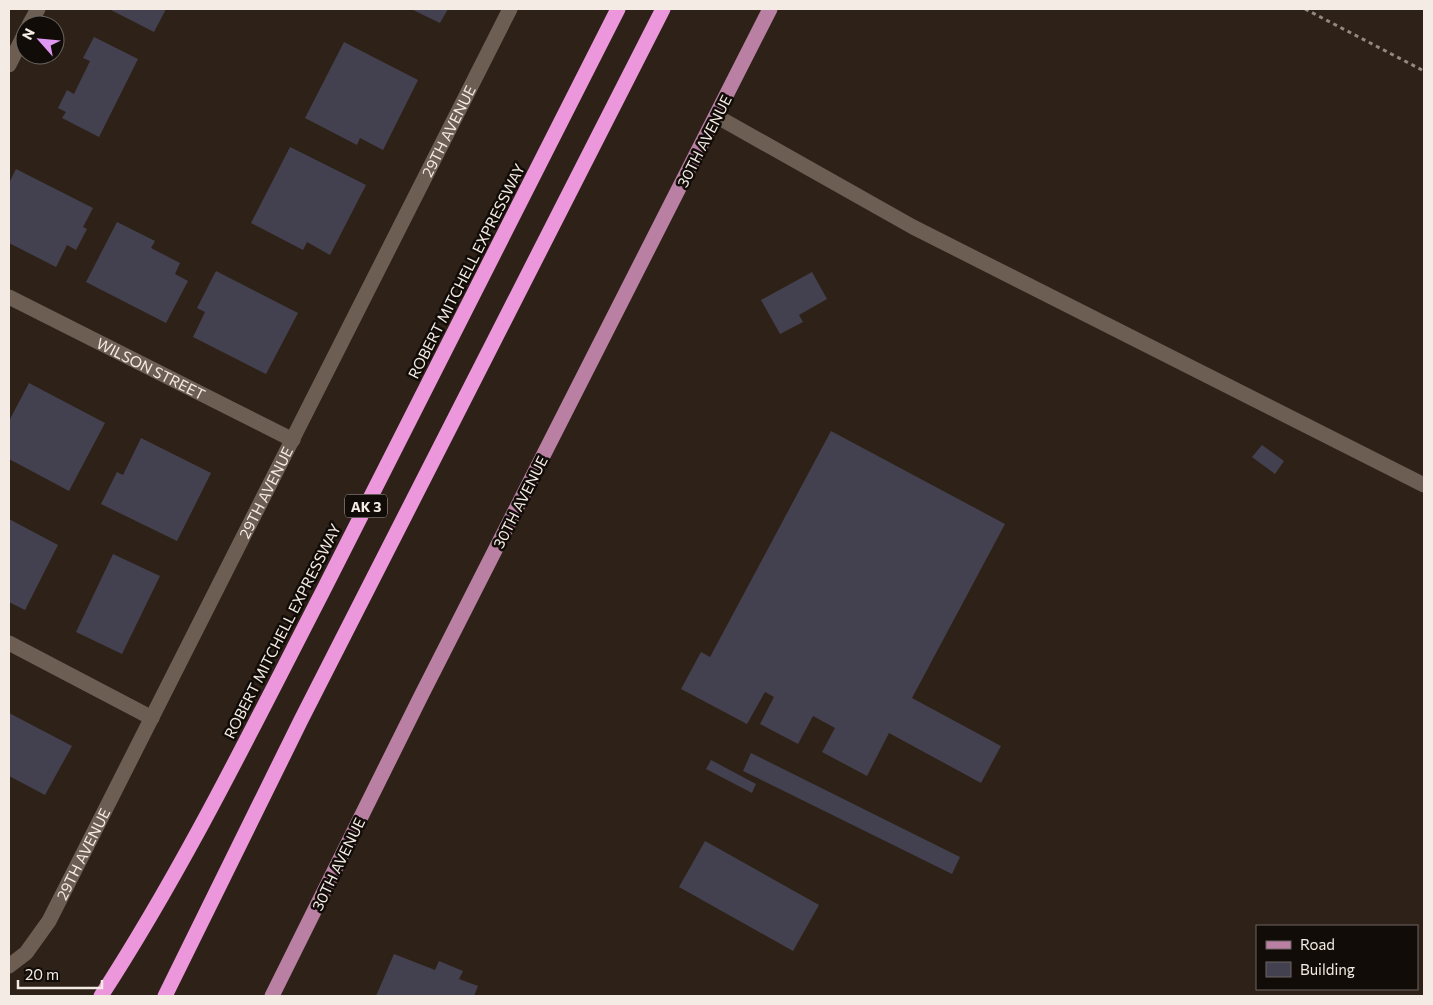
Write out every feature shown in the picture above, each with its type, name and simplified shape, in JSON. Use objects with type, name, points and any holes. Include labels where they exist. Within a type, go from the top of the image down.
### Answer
[{"type":"highway","name":"ROBERT MITCHELL EXPRESSWAY","points":[[102,996],[130,953],[198,832],[618,9]]},
{"type":"highway","name":"AK 3","points":[[165,996],[300,720],[663,9]]},
{"type":"main road","name":"30TH AVENUE","points":[[272,996],[443,653],[770,9]]},
{"type":"street","name":"29TH AVENUE","points":[[9,966],[26,952],[49,920],[510,9]]},
{"type":"street","points":[[9,65],[15,53]]},
{"type":"street","points":[[716,116],[913,226],[1424,485]]},
{"type":"street","name":"WILSON STREET","points":[[9,297],[293,440]]},
{"type":"street","points":[[9,643],[152,718]]},
{"type":"path","points":[[1304,9],[1424,71]]},
{"type":"building","points":[[109,9],[166,9],[154,32]]},
{"type":"building","points":[[411,9],[448,9],[440,23]]},
{"type":"building","points":[[94,37],[138,59],[99,137],[62,118],[66,112],[58,108],[67,90],[74,94],[90,61],[83,58]]},
{"type":"building","points":[[344,42],[418,80],[383,150],[360,138],[357,145],[305,118]]},
{"type":"building","points":[[290,147],[366,185],[330,255],[307,242],[303,250],[251,223]]},
{"type":"building","points":[[16,169],[93,208],[83,227],[87,229],[76,250],[67,245],[56,267],[9,243],[9,183]]},
{"type":"building","points":[[117,222],[155,241],[151,248],[180,263],[175,274],[188,281],[166,323],[86,282]]},
{"type":"building","points":[[216,271],[298,313],[266,374],[193,337],[205,312],[197,308]]},
{"type":"building","points":[[812,272],[827,299],[799,315],[803,322],[780,334],[761,300]]},
{"type":"building","points":[[29,383],[105,423],[69,491],[9,459],[9,421]]},
{"type":"building","points":[[831,431],[1005,524],[912,698],[1001,746],[981,783],[889,733],[867,776],[822,752],[835,728],[813,716],[798,744],[760,724],[774,697],[765,692],[747,724],[681,689],[701,652],[710,657]]},
{"type":"building","points":[[141,438],[211,473],[177,541],[101,504],[117,472],[123,475]]},
{"type":"building","points":[[1262,445],[1284,461],[1275,474],[1252,457]]},
{"type":"building","points":[[9,519],[58,545],[25,610],[9,602]]},
{"type":"building","points":[[113,554],[160,576],[122,654],[76,632]]},
{"type":"building","points":[[9,713],[72,746],[45,795],[9,776]]},
{"type":"building","points":[[751,753],[960,857],[952,874],[743,771]]},
{"type":"building","points":[[711,760],[756,784],[752,793],[706,769]]},
{"type":"building","points":[[705,841],[819,905],[793,951],[679,887]]},
{"type":"building","points":[[394,954],[435,970],[439,961],[463,971],[459,979],[478,986],[474,996],[376,996]]}]
